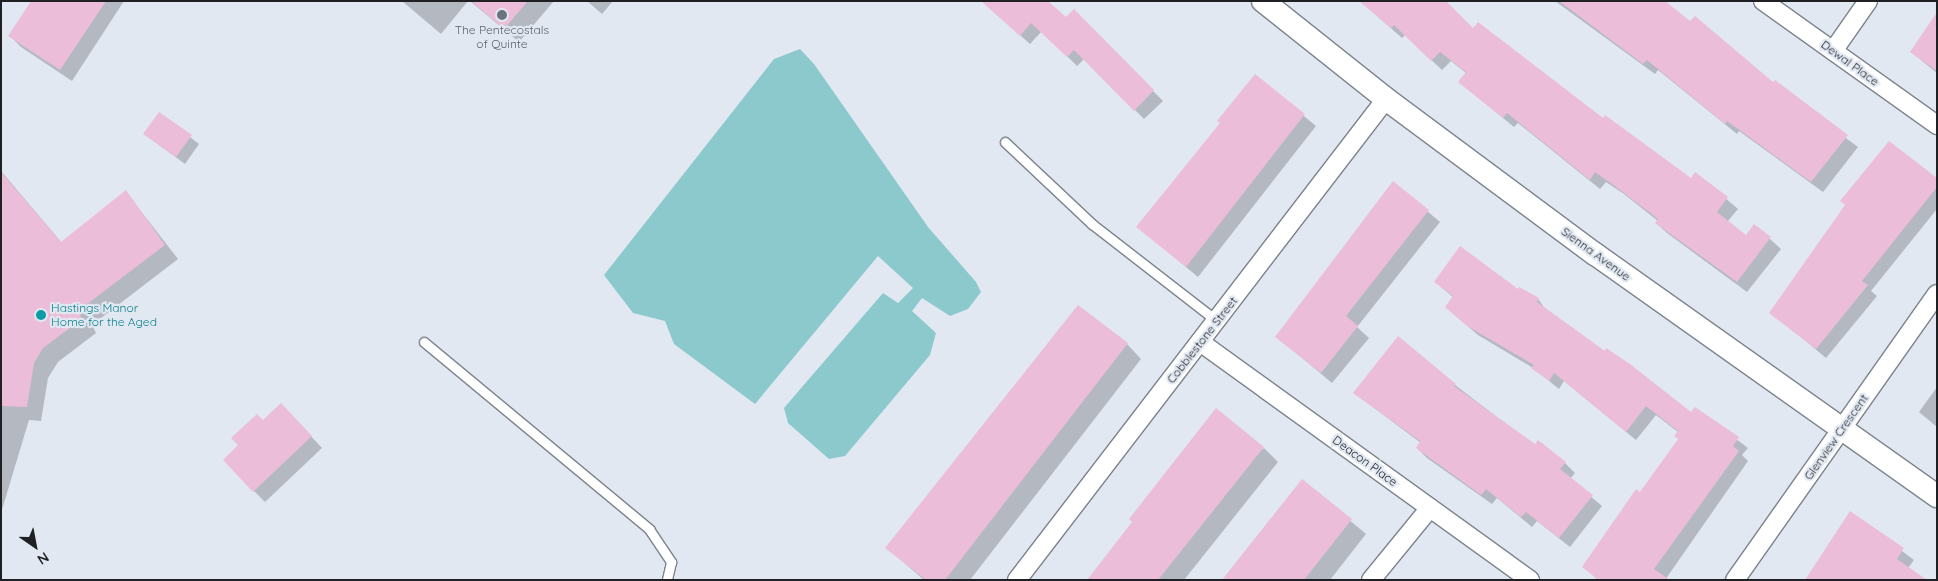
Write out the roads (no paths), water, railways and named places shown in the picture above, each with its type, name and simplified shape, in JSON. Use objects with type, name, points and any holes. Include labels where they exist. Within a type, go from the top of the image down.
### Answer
[{"type":"street","name":"Sienna Avenue","points":[[1263,1],[1386,99],[1595,254],[1937,496]]},
{"type":"street","name":"Dewal Place","points":[[1763,1],[1937,125]]},
{"type":"street","points":[[1833,51],[1868,1]]},
{"type":"street","name":"Cobblestone Street","points":[[1017,580],[1386,99]]},
{"type":"street","name":"Glenview Crescent","points":[[1735,580],[1937,294]]},
{"type":"street","name":"Deacon Place","points":[[1200,342],[1530,580]]},
{"type":"street","points":[[1372,580],[1430,508]]},
{"type":"lane","points":[[1005,142],[1092,224],[1217,321]]},
{"type":"lane","points":[[424,342],[649,529],[671,562],[667,580]]},
{"type":"water","points":[[800,49],[814,64],[928,227],[976,282],[981,292],[968,309],[950,316],[922,298],[912,311],[936,333],[930,355],[845,456],[829,459],[788,423],[784,408],[883,293],[898,303],[913,288],[878,256],[755,404],[674,344],[665,321],[633,313],[604,275],[774,59]]},
{"type":"place","name":"The Pentecostals of Quinte","points":[[502,15]]},
{"type":"place","name":"Hastings Manor Home for the Aged","points":[[41,315]]}]
